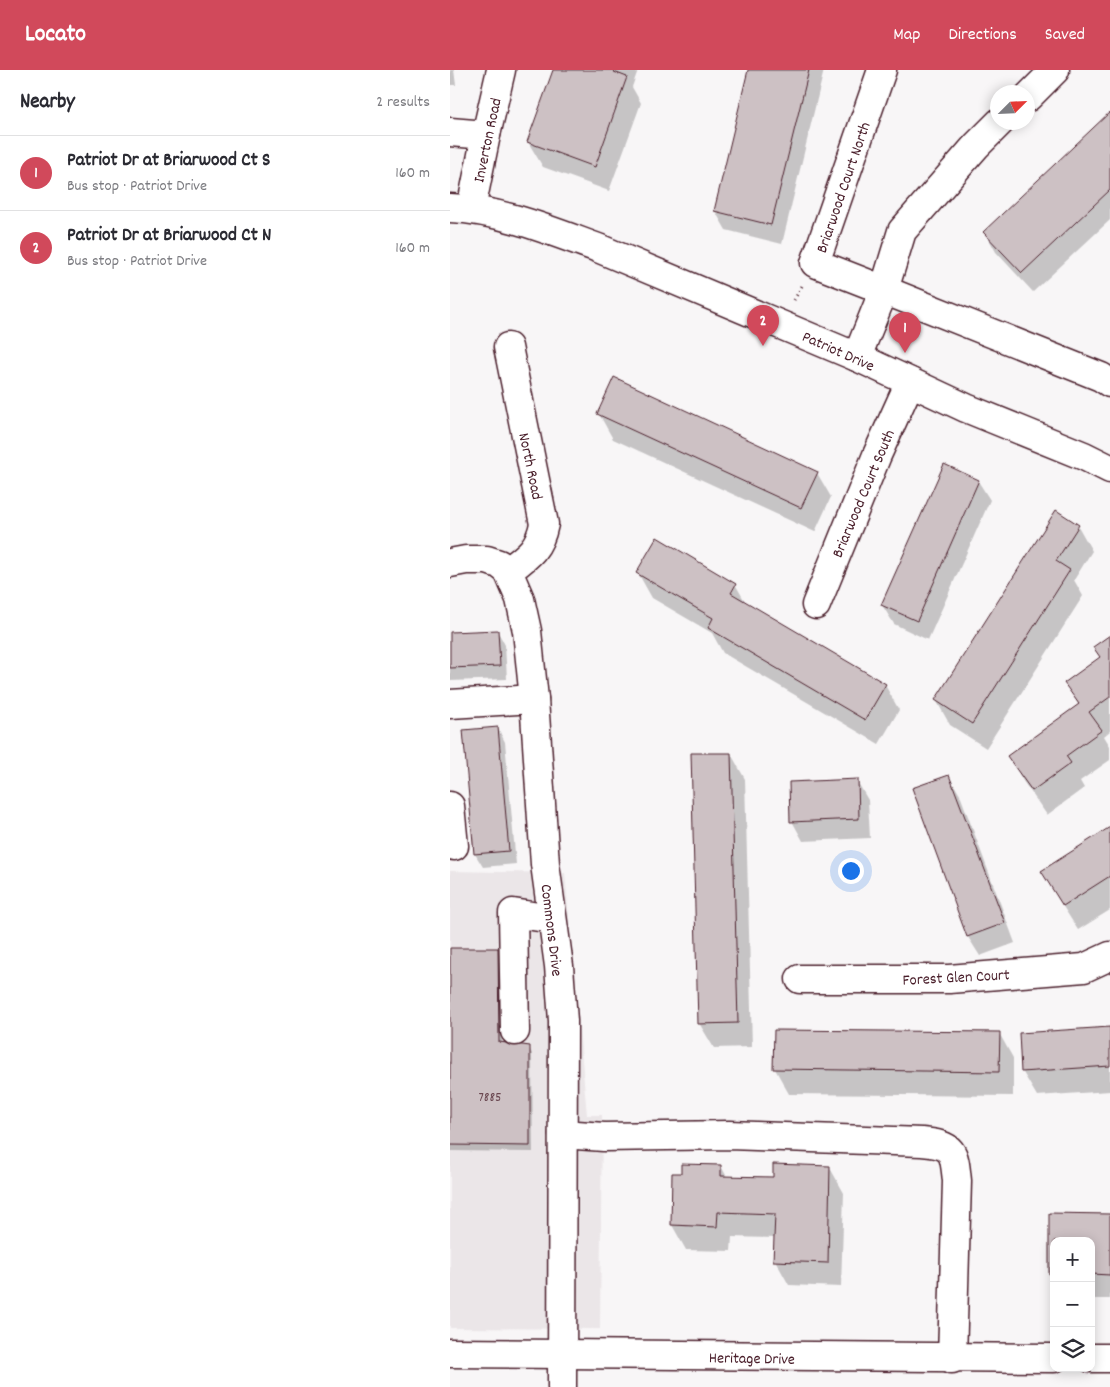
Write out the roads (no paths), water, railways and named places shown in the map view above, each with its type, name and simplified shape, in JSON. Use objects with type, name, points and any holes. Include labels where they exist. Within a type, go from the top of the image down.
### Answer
[{"type":"street","name":"Inverton Road","points":[[460,209],[486,135],[502,70]]},
{"type":"street","name":"Briarwood Court North","points":[[882,70],[815,264],[884,290]]},
{"type":"street","points":[[1035,90],[1056,70]]},
{"type":"street","points":[[857,357],[884,290],[902,231],[992,130]]},
{"type":"street","points":[[450,132],[486,135]]},
{"type":"street","name":"Patriot Drive","points":[[460,209],[554,232],[598,248],[857,357],[966,408],[1084,456],[1110,469]]},
{"type":"street","points":[[884,290],[1101,377],[1110,383]]},
{"type":"street","name":"North Road","points":[[508,347],[544,524],[541,539],[534,549],[508,570]]},
{"type":"street","name":"Briarwood Court South","points":[[816,604],[877,454],[910,382]]},
{"type":"street","points":[[450,563],[466,560],[487,560],[499,564],[508,570]]},
{"type":"street","name":"Commons Drive","points":[[508,570],[520,600],[527,631],[534,699],[545,864],[559,966],[563,1021],[561,1198],[562,1387]]},
{"type":"street","points":[[450,704],[534,699]]},
{"type":"street","points":[[450,806],[454,846]]},
{"type":"street","points":[[515,1031],[513,914],[552,919]]},
{"type":"street","name":"Forest Glen Court","points":[[800,979],[949,979],[1084,968],[1110,956]]},
{"type":"street","points":[[563,1134],[604,1137],[729,1135],[942,1144],[954,1156],[957,1181],[952,1359]]},
{"type":"street","name":"Heritage Drive","points":[[450,1353],[952,1359],[1050,1358]]},
{"type":"street","points":[[1095,1358],[1110,1358]]},
{"type":"place","name":"Patriot Dr at Briarwood Ct N","points":[[763,346]]},
{"type":"place","name":"Patriot Dr at Briarwood Ct S","points":[[905,353]]}]
